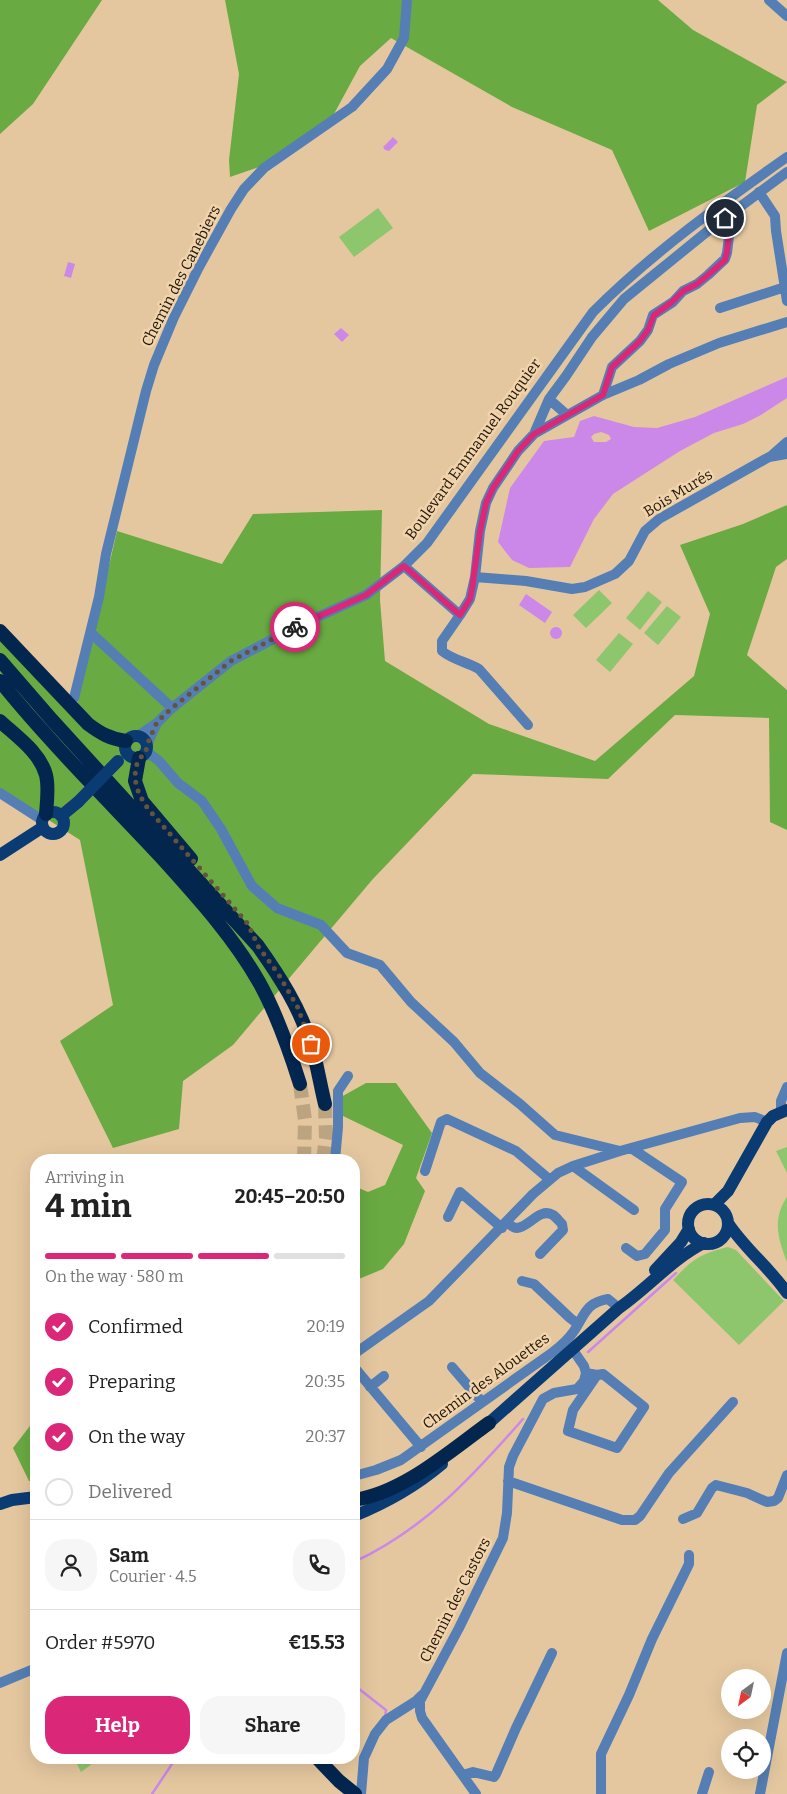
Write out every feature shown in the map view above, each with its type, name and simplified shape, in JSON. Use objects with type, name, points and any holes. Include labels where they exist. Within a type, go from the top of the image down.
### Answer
[{"type":"highway","points":[[0,631],[88,724],[100,733],[134,750],[135,781],[142,801],[248,924],[258,946]]},
{"type":"highway","points":[[0,660],[52,720],[258,946],[279,975],[298,1008],[311,1044],[324,1104]]},
{"type":"highway","points":[[0,681],[196,897],[241,954],[259,982],[276,1016],[288,1043],[300,1084]]},
{"type":"highway","points":[[0,721],[42,764],[47,784],[44,820]]},
{"type":"highway","points":[[360,1499],[398,1486],[427,1468],[489,1423]]},
{"type":"highway","points":[[323,1764],[355,1794]]},
{"type":"main road","points":[[61,816],[134,750]]},
{"type":"main road","points":[[0,855],[44,820],[56,813],[61,816],[63,823],[58,832],[48,832],[44,820]]},
{"type":"main road","points":[[360,1513],[392,1499],[432,1473],[619,1308],[681,1242],[689,1229],[690,1218],[695,1210],[704,1205],[714,1205],[728,1191],[767,1122],[784,1111]]},
{"type":"main road","points":[[689,1229],[694,1238],[704,1243],[715,1243],[724,1236],[728,1228],[726,1218],[728,1191]]},
{"type":"main road","points":[[714,1205],[726,1218],[738,1238],[787,1293]]},
{"type":"main road","points":[[724,1236],[738,1238]]},
{"type":"main road","points":[[619,1308],[633,1299],[689,1251],[704,1243]]},
{"type":"main road","points":[[0,1504],[30,1498]]},
{"type":"street","name":"Chemin des Canebiers","points":[[74,698],[99,597],[106,554],[146,391],[154,365],[174,317],[199,266],[244,189],[264,168],[352,107],[387,69],[404,38],[407,0]]},
{"type":"street","points":[[769,0],[787,16]]},
{"type":"street","name":"Boulevard Emmanuel Rouquier","points":[[134,750],[157,722],[172,708],[231,661],[300,625],[366,595],[404,566],[432,536],[593,312],[615,290],[712,210],[787,157]]},
{"type":"street","points":[[534,434],[548,399],[592,337],[624,299],[725,218],[787,172]]},
{"type":"street","points":[[759,192],[781,215],[776,231],[787,301]]},
{"type":"street","points":[[603,395],[612,367],[640,341],[648,330],[654,315],[683,291],[697,284],[725,260],[730,228],[725,218]]},
{"type":"street","points":[[720,308],[785,287]]},
{"type":"street","points":[[528,725],[479,669],[450,658],[442,651],[442,641],[470,599],[480,531],[486,503],[493,488],[518,451],[534,434],[567,415],[603,395],[719,342],[787,322]]},
{"type":"street","points":[[548,399],[567,415]]},
{"type":"street","name":"Bois Murés","points":[[474,577],[526,581],[572,589],[596,583],[615,574],[629,561],[646,531],[659,519],[769,457],[787,442]]},
{"type":"street","name":"Bois Murés","points":[[769,457],[787,454]]},
{"type":"street","points":[[404,566],[460,615]]},
{"type":"street","points":[[91,632],[172,708]]},
{"type":"street","points":[[134,750],[151,755],[160,761],[178,783],[202,801],[221,829],[252,886],[277,908],[321,925],[347,953],[380,965],[411,1002],[454,1042],[480,1073],[556,1135],[620,1152]]},
{"type":"street","points":[[0,793],[44,820]]},
{"type":"street","points":[[336,1154],[338,1092],[348,1076]]},
{"type":"street","points":[[784,1111],[781,1101],[787,1087]]},
{"type":"street","points":[[360,1350],[429,1301],[549,1180],[573,1166],[740,1118],[755,1118],[767,1122]]},
{"type":"street","points":[[425,1171],[441,1122],[447,1119],[516,1151],[549,1180]]},
{"type":"street","points":[[626,1248],[637,1256],[645,1254],[665,1230],[665,1209],[682,1182],[631,1148]]},
{"type":"street","points":[[573,1166],[634,1210]]},
{"type":"street","points":[[448,1217],[460,1192],[504,1225],[514,1228],[518,1228],[532,1219],[547,1213],[553,1215],[562,1224],[563,1230],[540,1254]]},
{"type":"street","points":[[522,1281],[534,1284],[578,1324]]},
{"type":"street","name":"Chemin des Alouettes","points":[[360,1474],[401,1460],[566,1342],[584,1313],[592,1304],[608,1300],[619,1308]]},
{"type":"street","points":[[572,1350],[584,1366],[586,1373],[603,1374],[644,1407],[617,1448],[568,1431],[573,1410],[597,1375]]},
{"type":"street","points":[[452,1367],[482,1402]]},
{"type":"street","name":"Chemin des Castors","points":[[422,1695],[438,1668],[503,1538],[507,1513],[509,1467],[513,1456],[543,1399],[554,1393],[577,1389],[584,1380],[586,1373]]},
{"type":"street","points":[[360,1374],[421,1447]]},
{"type":"street","points":[[370,1387],[384,1376]]},
{"type":"street","points":[[508,1481],[622,1520],[635,1520],[640,1516],[669,1473],[733,1402]]},
{"type":"street","points":[[683,1519],[697,1513],[712,1488],[716,1485],[747,1493],[767,1502],[774,1502],[778,1498],[787,1476]]},
{"type":"street","points":[[600,1794],[601,1754],[626,1703],[652,1639],[689,1564],[689,1555]]},
{"type":"street","points":[[464,1775],[473,1772],[494,1776],[496,1774],[552,1653]]},
{"type":"street","points":[[760,1794],[787,1653]]},
{"type":"street","points":[[0,1683],[30,1670]]},
{"type":"street","points":[[422,1695],[420,1707],[422,1718],[476,1794]]},
{"type":"street","points":[[362,1794],[364,1758],[375,1734],[386,1720],[416,1701],[422,1695]]},
{"type":"street","points":[[702,1794],[709,1772]]},
{"type":"green space","points":[[0,0],[102,0],[33,104],[0,134]]},
{"type":"green space","points":[[225,0],[658,0],[693,30],[787,82],[757,105],[745,182],[649,231],[612,150],[512,107],[391,38],[360,66],[328,125],[285,158],[230,177],[229,160],[239,74]]},
{"type":"green space","points":[[378,208],[393,228],[354,257],[339,237]]},
{"type":"green space","points":[[787,505],[787,559],[776,567],[747,655],[787,690],[787,830],[770,822],[769,718],[675,715],[608,779],[473,774],[372,880],[233,1045],[183,1081],[179,1129],[113,1148],[60,1041],[113,1005],[80,840],[0,789],[0,636],[77,704],[117,531],[222,564],[253,514],[382,510],[380,600],[385,661],[489,724],[595,761],[694,676],[710,614],[680,545],[743,524]]},
{"type":"green space","points":[[599,590],[612,603],[586,628],[573,615]]},
{"type":"green space","points":[[648,591],[662,602],[640,630],[626,618]]},
{"type":"green space","points":[[667,606],[681,617],[658,645],[644,633]]},
{"type":"green space","points":[[619,633],[633,644],[610,672],[596,660]]},
{"type":"green space","points":[[366,1083],[396,1083],[432,1133],[416,1178],[425,1191],[404,1244],[383,1269],[360,1279],[360,1189],[368,1192],[385,1185],[403,1145],[343,1116],[341,1097]]},
{"type":"green space","points":[[787,1147],[787,1173],[776,1151]]},
{"type":"green space","points":[[787,1197],[787,1262],[779,1237],[778,1221],[782,1205]]},
{"type":"green space","points":[[728,1247],[736,1250],[784,1301],[739,1345],[673,1280],[698,1258],[710,1252]]},
{"type":"green space","points":[[30,1426],[30,1481],[29,1481],[13,1448]]},
{"type":"green space","points":[[77,1764],[92,1764],[81,1772]]},
{"type":"shaded area","points":[[393,137],[398,142],[389,151],[385,150],[383,147]]},
{"type":"shaded area","points":[[68,262],[75,264],[71,278],[64,276]]},
{"type":"shaded area","points":[[341,328],[349,335],[342,342],[334,334]]},
{"type":"shaded area","points":[[787,377],[787,398],[743,424],[714,433],[680,451],[613,494],[594,519],[570,567],[529,568],[512,560],[498,542],[510,488],[544,441],[574,437],[580,421],[594,416],[634,427],[657,428],[695,417]],"holes":[[[601,432],[609,435],[611,439],[606,442],[594,442],[591,437]]]},
{"type":"shaded area","points":[[526,594],[552,612],[545,623],[519,605]]},
{"type":"shaded area","points":[[556,627],[562,633],[556,639],[550,633]]},
{"type":"waterway","points":[[588,1352],[676,1273]]},
{"type":"waterway","points":[[360,1559],[403,1534],[446,1500],[523,1419]]},
{"type":"waterway","points":[[360,1690],[386,1710],[385,1717]]},
{"type":"waterway","points":[[152,1794],[172,1764]]},
{"type":"tunnel","points":[[300,1084],[305,1120],[304,1154]]},
{"type":"tunnel","points":[[324,1154],[326,1138],[325,1104]]},
{"type":"way so far","points":[[295,627],[231,661],[157,722],[146,751],[139,758],[135,781],[142,801],[248,924],[258,946],[279,975],[298,1008],[311,1044]]},
{"type":"route","points":[[295,627],[366,595],[404,566],[460,615],[470,599],[480,531],[486,503],[493,488],[518,451],[534,434],[603,395],[612,367],[640,341],[648,330],[654,315],[683,291],[697,284],[725,260],[730,228],[725,218]]}]
